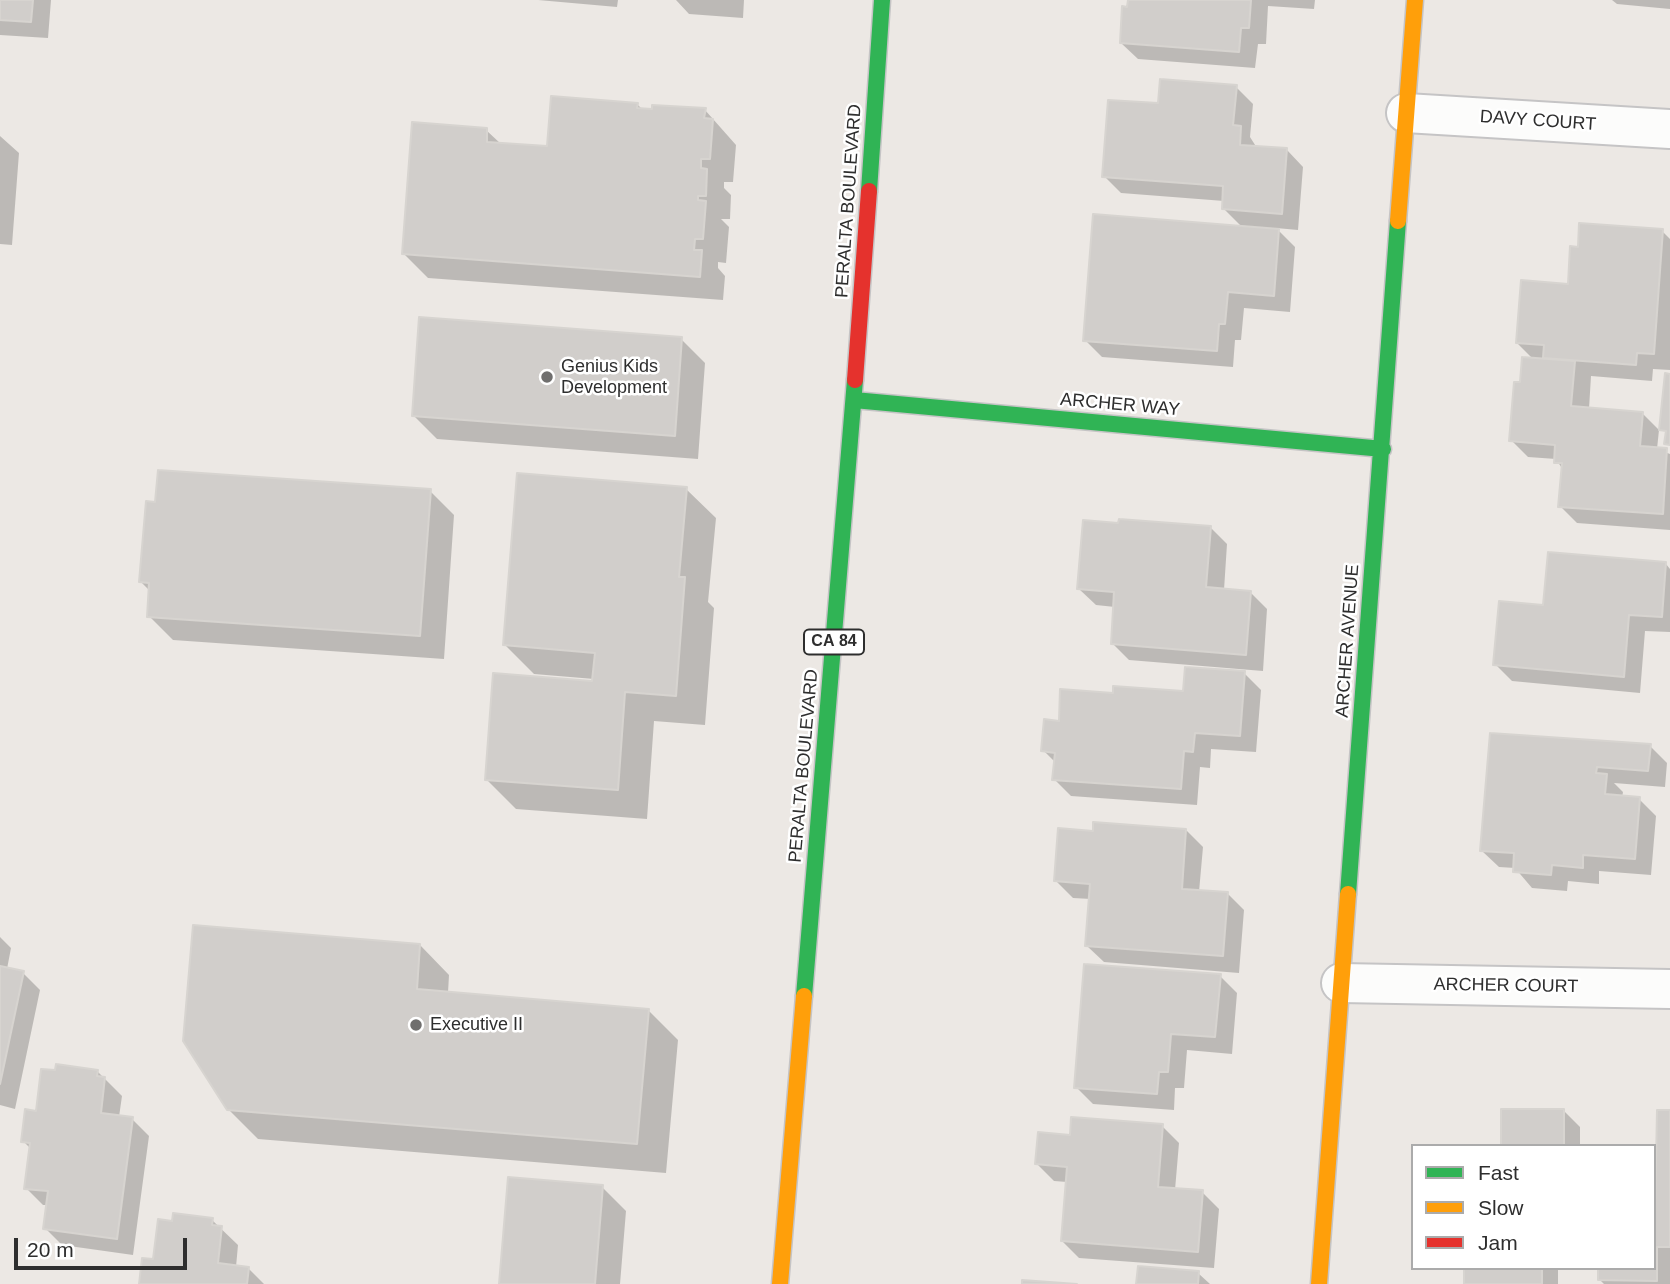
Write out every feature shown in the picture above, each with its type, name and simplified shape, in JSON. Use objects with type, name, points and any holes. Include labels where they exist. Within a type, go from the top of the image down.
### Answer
[{"type":"street","name":"PERALTA BOULEVARD","points":[[780,1284],[854,400],[881,0]]},
{"type":"street","name":"ARCHER AVENUE","points":[[1319,1284],[1415,0]]},
{"type":"street","name":"DAVY COURT","points":[[1406,113],[1670,129]]},
{"type":"street","name":"ARCHER WAY","points":[[854,400],[1383,449]]},
{"type":"street","name":"ARCHER COURT","points":[[1341,983],[1670,989]]},
{"type":"building","points":[[0,0],[33,0],[31,22],[0,20]]},
{"type":"building","points":[[1128,0],[1251,0],[1249,28],[1241,28],[1239,52],[1120,43],[1122,6],[1127,7]]},
{"type":"building","points":[[1160,79],[1237,85],[1233,125],[1241,126],[1240,145],[1287,148],[1282,214],[1222,209],[1223,186],[1102,177],[1108,100],[1158,103]]},
{"type":"building","points":[[551,96],[638,103],[637,108],[652,109],[652,105],[706,108],[704,118],[713,119],[710,159],[701,159],[701,168],[707,169],[706,196],[698,196],[698,200],[706,201],[703,239],[695,239],[694,250],[702,250],[700,277],[402,254],[412,122],[487,128],[487,142],[547,146]]},
{"type":"building","points":[[1093,214],[1279,229],[1274,296],[1228,292],[1225,324],[1219,324],[1217,351],[1083,341]]},
{"type":"building","points":[[1579,223],[1663,229],[1654,354],[1637,353],[1636,365],[1543,358],[1544,345],[1516,343],[1521,280],[1568,284],[1570,246],[1578,247]]},
{"type":"building","name":"Genius Kids Development","points":[[419,317],[682,337],[675,436],[412,416]]},
{"type":"building","points":[[1522,357],[1575,361],[1571,406],[1643,412],[1640,446],[1667,448],[1663,514],[1558,507],[1562,463],[1554,463],[1555,445],[1509,441],[1514,382],[1520,382]]},
{"type":"building","points":[[1665,373],[1670,374],[1670,445],[1664,444],[1666,431],[1659,430]]},
{"type":"building","points":[[158,470],[431,489],[420,636],[147,617],[149,583],[139,582],[146,501],[155,502]]},
{"type":"building","points":[[517,473],[687,487],[679,577],[685,577],[676,696],[625,692],[618,790],[485,780],[493,673],[592,681],[595,653],[503,645]]},
{"type":"building","points":[[1119,519],[1211,526],[1206,587],[1251,591],[1246,655],[1111,644],[1114,592],[1077,589],[1083,520],[1118,523]]},
{"type":"building","points":[[1548,552],[1666,562],[1662,617],[1629,615],[1624,677],[1493,665],[1499,601],[1543,605]]},
{"type":"building","points":[[1185,667],[1245,671],[1240,736],[1195,733],[1193,752],[1184,751],[1181,789],[1052,780],[1055,753],[1041,751],[1044,719],[1059,721],[1060,689],[1113,693],[1113,686],[1183,691]]},
{"type":"building","points":[[1490,733],[1651,744],[1648,771],[1597,767],[1596,773],[1607,774],[1605,794],[1640,797],[1635,859],[1583,855],[1583,868],[1552,865],[1551,875],[1513,872],[1514,853],[1480,851]]},
{"type":"building","points":[[1093,822],[1186,829],[1182,889],[1228,892],[1223,956],[1085,946],[1090,884],[1054,881],[1058,828],[1093,831]]},
{"type":"building","name":"Executive II","points":[[193,925],[420,944],[417,989],[649,1009],[637,1144],[227,1110],[183,1041]]},
{"type":"building","points":[[1084,964],[1221,974],[1215,1037],[1171,1034],[1168,1072],[1159,1072],[1157,1094],[1074,1088]]},
{"type":"building","points":[[0,966],[24,971],[0,1084]]},
{"type":"building","points":[[56,1064],[98,1070],[97,1076],[105,1077],[101,1113],[133,1117],[117,1239],[43,1229],[48,1191],[24,1189],[30,1143],[21,1142],[25,1109],[36,1111],[41,1069],[55,1070]]},
{"type":"building","points":[[1501,1109],[1564,1109],[1564,1144],[1501,1144]]},
{"type":"building","points":[[1657,1110],[1670,1110],[1670,1247],[1657,1247],[1657,1281],[1598,1280],[1598,1270],[1656,1270]]},
{"type":"building","points":[[1071,1117],[1163,1124],[1158,1187],[1203,1190],[1198,1252],[1061,1241],[1067,1167],[1035,1164],[1038,1132],[1070,1135]]},
{"type":"building","points":[[508,1177],[603,1185],[595,1284],[499,1284]]},
{"type":"building","points":[[173,1213],[213,1218],[212,1225],[222,1226],[218,1263],[249,1267],[247,1284],[139,1284],[142,1258],[153,1259],[158,1219],[172,1221]]},
{"type":"building","points":[[1138,1266],[1199,1271],[1198,1284],[1136,1284]]},
{"type":"building","points":[[1464,1270],[1542,1270],[1542,1284],[1464,1284]]},
{"type":"building","points":[[1022,1280],[1077,1284],[1022,1284]]},
{"type":"traffic: fast","points":[[869,191],[882,0]]},
{"type":"traffic: fast","points":[[1348,894],[1398,221]]},
{"type":"traffic: fast","points":[[804,996],[855,380]]},
{"type":"traffic: fast","points":[[854,400],[1383,449]]},
{"type":"traffic: slow","points":[[1398,221],[1415,0]]},
{"type":"traffic: slow","points":[[1319,1284],[1348,894]]},
{"type":"traffic: slow","points":[[780,1284],[804,996]]},
{"type":"traffic: jam","points":[[855,380],[869,191]]},
{"type":"place","name":"Genius Kids Development","points":[[547,377]]},
{"type":"place","name":"Executive II","points":[[416,1025]]}]
